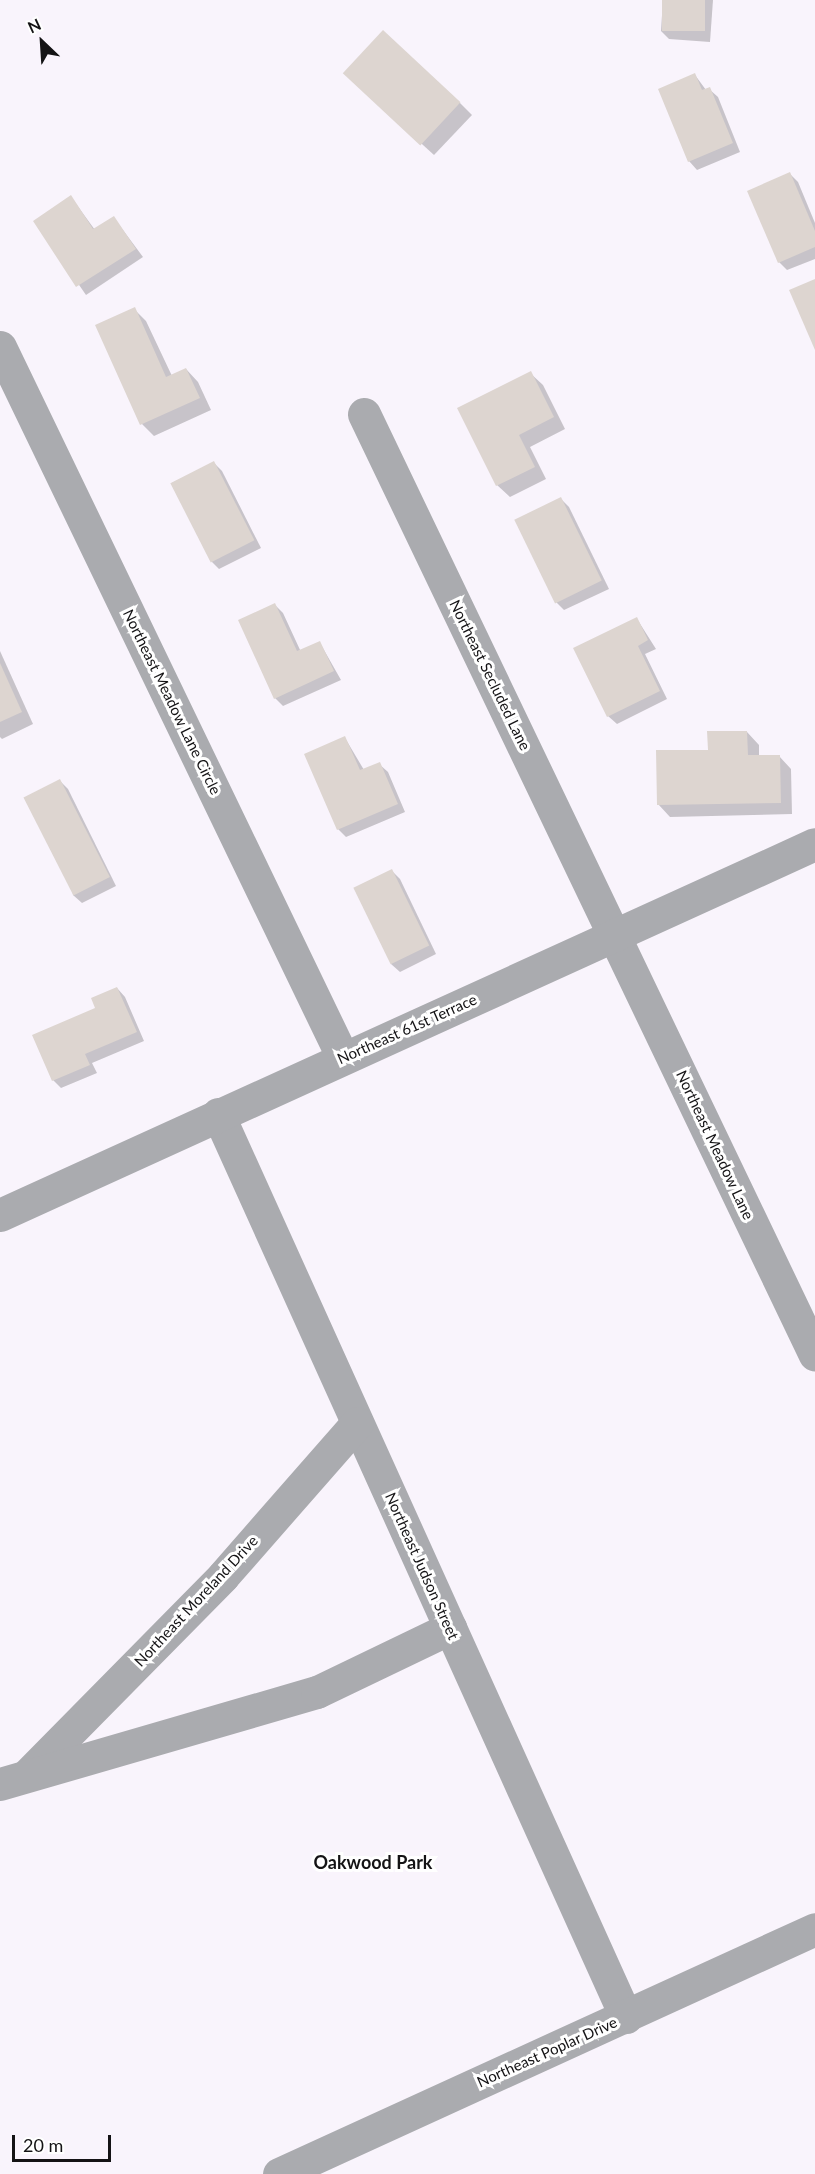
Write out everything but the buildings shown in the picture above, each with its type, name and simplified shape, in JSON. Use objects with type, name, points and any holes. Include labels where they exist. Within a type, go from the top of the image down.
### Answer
[{"type":"street","name":"Northeast Meadow Lane Circle","points":[[0,347],[343,1058]]},
{"type":"street","name":"Northeast Secluded Lane","points":[[364,414],[615,935]]},
{"type":"street","name":"Northeast 61st Terrace","points":[[0,1215],[815,844]]},
{"type":"street","name":"Northeast Meadow Lane","points":[[615,935],[815,1355]]},
{"type":"street","name":"Northeast Judson Street","points":[[218,1114],[626,2017]]},
{"type":"street","name":"Northeast Moreland Drive","points":[[15,1779],[223,1575],[357,1423]]},
{"type":"street","name":"Northeast Moreland Drive","points":[[15,1779],[317,1692],[450,1628]]},
{"type":"street","name":"Northeast Poplar Drive","points":[[279,2174],[815,1929]]},
{"type":"district","name":"Oakwood Park","points":[[373,1862]]}]
